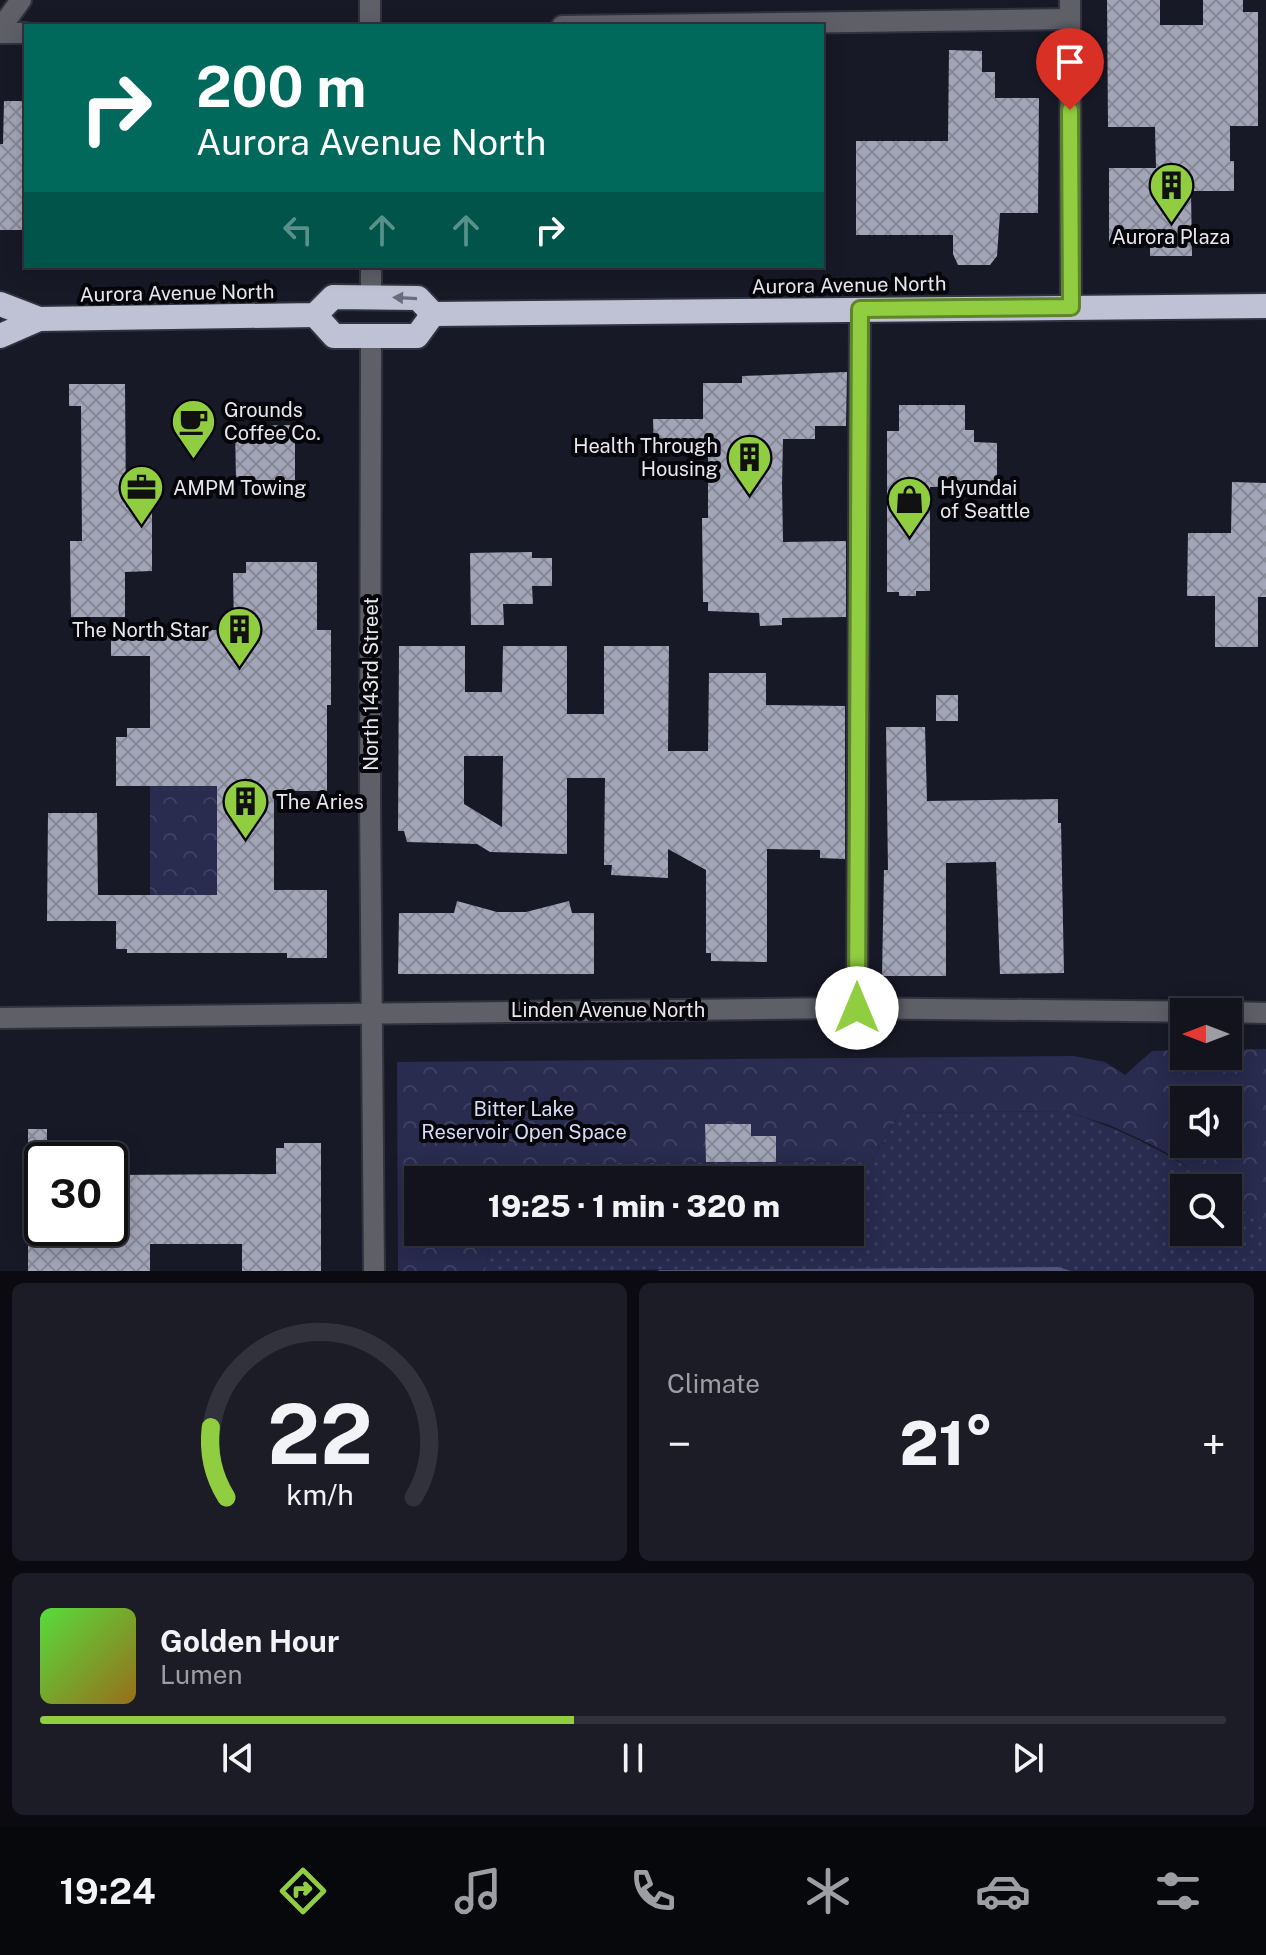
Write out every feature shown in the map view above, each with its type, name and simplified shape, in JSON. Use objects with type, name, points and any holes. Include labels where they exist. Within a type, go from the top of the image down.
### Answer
[{"type":"highway","name":"Aurora Avenue North","points":[[0,304],[39,319],[315,315],[333,297],[418,298],[433,314],[1266,306]]},
{"type":"highway","points":[[315,315],[334,336],[417,336],[433,314]]},
{"type":"highway","name":"Aurora Avenue North","points":[[0,336],[39,319]]},
{"type":"street","points":[[21,0],[0,31],[24,33]]},
{"type":"street","points":[[370,0],[370,24]]},
{"type":"street","points":[[622,24],[1070,9],[1071,307]]},
{"type":"street","points":[[371,268],[371,297]]},
{"type":"street","points":[[857,1008],[860,309]]},
{"type":"street","name":"North 143rd Street","points":[[371,336],[374,1271]]},
{"type":"street","name":"Linden Avenue North","points":[[0,1018],[857,1008],[1170,1011]]},
{"type":"street","points":[[1242,1012],[1266,1013]]},
{"type":"green space","points":[[150,780],[217,780],[217,902],[150,902]]},
{"type":"green space","name":"Bitter Lake Reservoir Open Space","points":[[1266,1049],[1266,1231],[1242,1208],[1242,1174],[1198,1174],[1174,1158],[1242,1158],[1242,1086],[1170,1086],[1170,1155],[1109,1125],[1065,1111],[900,1113],[872,1161],[404,1166],[404,1246],[490,1246],[485,1271],[398,1271],[397,1062],[1074,1056],[1105,1062],[1125,1075],[1152,1051],[1170,1050],[1170,1070],[1242,1070],[1242,1050]]},
{"type":"green space","points":[[1065,1111],[1106,1126],[1145,1143],[1197,1174],[1170,1174],[1170,1246],[1242,1246],[1242,1208],[1266,1231],[1266,1271],[1072,1271],[1058,1267],[485,1271],[490,1246],[864,1246],[864,1166],[566,1166],[571,1163],[872,1161],[900,1113]]},
{"type":"shaded area","points":[[1058,1267],[1072,1271],[657,1271],[660,1270]]},
{"type":"building","points":[[1107,0],[1160,0],[1160,25],[1203,25],[1203,0],[1243,0],[1243,12],[1258,12],[1258,126],[1230,126],[1234,191],[1191,191],[1192,256],[1150,256],[1150,245],[1109,245],[1109,168],[1156,168],[1155,127],[1108,127]]},
{"type":"building","points":[[949,50],[982,51],[982,72],[995,72],[995,98],[1039,98],[1038,213],[1000,213],[997,256],[990,265],[958,265],[953,254],[953,235],[856,235],[856,141],[948,141]]},
{"type":"building","points":[[4,101],[24,101],[24,230],[0,230],[0,144],[3,144]]},
{"type":"building","points":[[847,372],[846,426],[815,426],[815,439],[783,439],[782,485],[783,542],[846,541],[846,617],[782,618],[782,625],[760,626],[759,613],[708,611],[708,602],[703,602],[702,518],[708,518],[708,451],[654,451],[653,419],[703,419],[703,383],[742,383],[742,376]]},
{"type":"building","points":[[69,384],[125,384],[126,507],[152,507],[152,571],[125,572],[125,617],[71,617],[70,541],[82,541],[81,406],[69,406]]},
{"type":"building","name":"Hyundai of Seattle","points":[[899,405],[965,405],[965,430],[974,430],[974,442],[997,443],[997,484],[930,487],[930,591],[916,591],[916,596],[887,592],[887,431],[899,431]]},
{"type":"building","points":[[295,425],[295,480],[236,480],[235,426]]},
{"type":"building","points":[[1232,482],[1266,483],[1266,597],[1258,597],[1258,647],[1215,647],[1215,596],[1187,596],[1188,533],[1231,533]]},
{"type":"building","points":[[532,552],[532,558],[552,558],[552,586],[532,586],[533,604],[503,604],[504,625],[471,625],[470,553]]},
{"type":"building","points":[[246,562],[317,562],[317,630],[331,630],[327,791],[274,791],[274,890],[327,890],[327,958],[287,958],[287,953],[127,953],[127,949],[116,949],[116,921],[47,921],[48,813],[97,813],[98,895],[217,895],[217,786],[116,786],[116,737],[127,737],[127,728],[150,728],[150,656],[111,656],[111,630],[234,630],[233,573],[246,573]]},
{"type":"building","points":[[399,646],[465,646],[465,692],[502,692],[503,646],[567,646],[567,714],[604,714],[604,646],[669,646],[668,751],[708,751],[709,673],[766,673],[766,705],[845,706],[845,859],[820,858],[820,850],[767,849],[767,962],[711,961],[711,953],[706,953],[706,870],[668,849],[668,878],[611,875],[612,865],[604,865],[605,778],[567,778],[567,854],[490,852],[477,844],[407,842],[404,831],[398,831]],"holes":[[[464,756],[503,756],[502,827],[464,804]]]},
{"type":"building","points":[[936,695],[958,695],[958,721],[936,721]]},
{"type":"building","points":[[886,727],[925,727],[927,801],[1058,799],[1064,973],[1000,974],[996,862],[946,863],[946,976],[882,976],[884,870],[888,870]]},
{"type":"building","points":[[457,901],[497,912],[526,912],[569,901],[572,913],[594,913],[594,974],[398,974],[399,913],[454,913]]},
{"type":"building","points":[[705,1124],[751,1124],[751,1136],[776,1136],[776,1162],[706,1162]]},
{"type":"building","points":[[28,1129],[47,1129],[47,1142],[28,1142]]},
{"type":"building","points":[[284,1143],[321,1143],[321,1271],[242,1271],[242,1244],[150,1244],[150,1271],[28,1271],[28,1246],[128,1246],[128,1175],[276,1174],[276,1148],[284,1148]]},
{"type":"place","name":"Aurora Plaza","points":[[1171,224]]},
{"type":"place","name":"Grounds Coffee Co.","points":[[193,460]]},
{"type":"place","name":"Health Through Housing","points":[[749,496]]},
{"type":"place","name":"AMPM Towing","points":[[142,527]]},
{"type":"place","name":"Hyundai of Seattle","points":[[909,539]]},
{"type":"place","name":"The North Star","points":[[240,669]]},
{"type":"place","name":"The Aries","points":[[245,841]]},
{"type":"route","points":[[857,1008],[860,309],[1071,307],[1070,110]]}]
